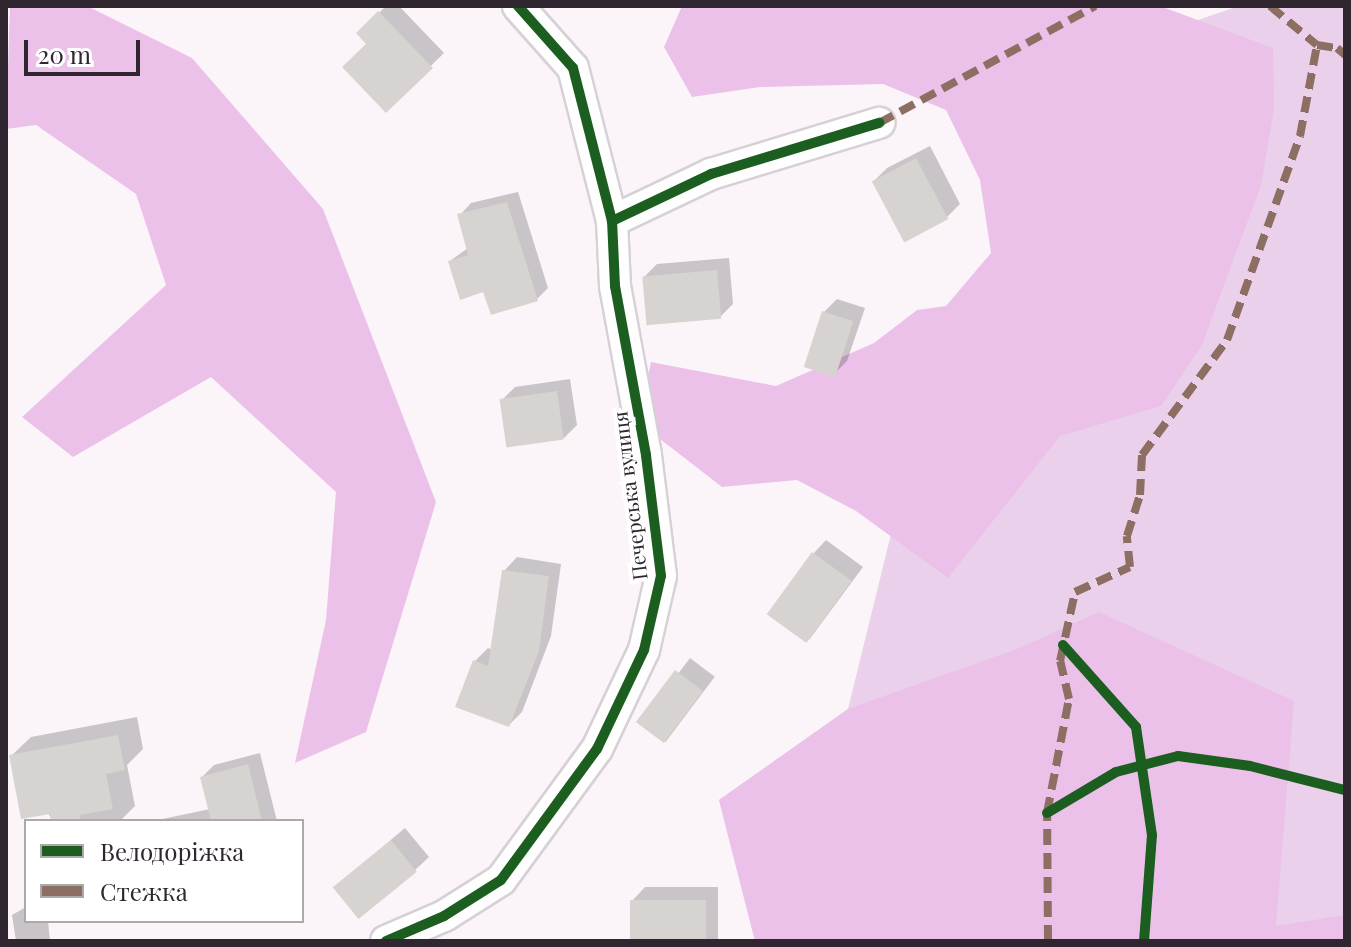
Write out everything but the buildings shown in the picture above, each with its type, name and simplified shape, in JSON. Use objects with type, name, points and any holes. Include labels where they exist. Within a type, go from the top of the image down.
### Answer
[{"type":"street","name":"Печерська вулиця","points":[[386,941],[444,916],[501,880],[597,749],[644,650],[661,576],[646,455],[615,286],[612,221],[573,68],[518,6]]},
{"type":"street","points":[[612,221],[711,174],[879,123]]},
{"type":"shaded area","points":[[10,6],[87,6],[192,58],[323,209],[436,502],[366,732],[295,763],[326,620],[336,492],[211,377],[73,457],[22,417],[166,285],[136,194],[36,125],[6,129]]},
{"type":"shaded area","points":[[682,6],[1160,6],[1273,48],[1274,109],[1261,185],[1202,345],[1161,406],[1060,436],[948,578],[856,511],[797,480],[722,487],[638,422],[651,362],[776,386],[874,343],[917,310],[946,306],[991,253],[980,180],[946,110],[883,84],[760,87],[692,97],[664,47]]},
{"type":"shaded area","points":[[1239,6],[1345,6],[1345,941],[755,941],[719,800],[848,709],[905,477],[1021,414],[1057,68]]},
{"type":"shaded area","points":[[1099,612],[1294,701],[1276,926],[1345,915],[1345,941],[755,941],[719,800],[848,709],[1022,647]]},
{"type":"marked path","points":[[879,123],[1095,6]]},
{"type":"marked path","points":[[1270,6],[1317,45],[1337,48],[1345,55]]},
{"type":"marked path","points":[[1048,941],[1047,813],[1069,699],[1060,661],[1075,592],[1130,567],[1127,536],[1140,495],[1142,455],[1227,340],[1300,136],[1317,45]]},
{"type":"cycle path","points":[[386,941],[444,916],[501,880],[597,749],[644,650],[661,576],[646,455],[615,286],[612,221],[573,68],[518,6]]},
{"type":"cycle path","points":[[612,221],[711,174],[879,123]]},
{"type":"cycle path","points":[[1063,645],[1136,727],[1152,835],[1144,941]]},
{"type":"cycle path","points":[[1047,813],[1116,772],[1178,756],[1250,766],[1345,790]]}]
